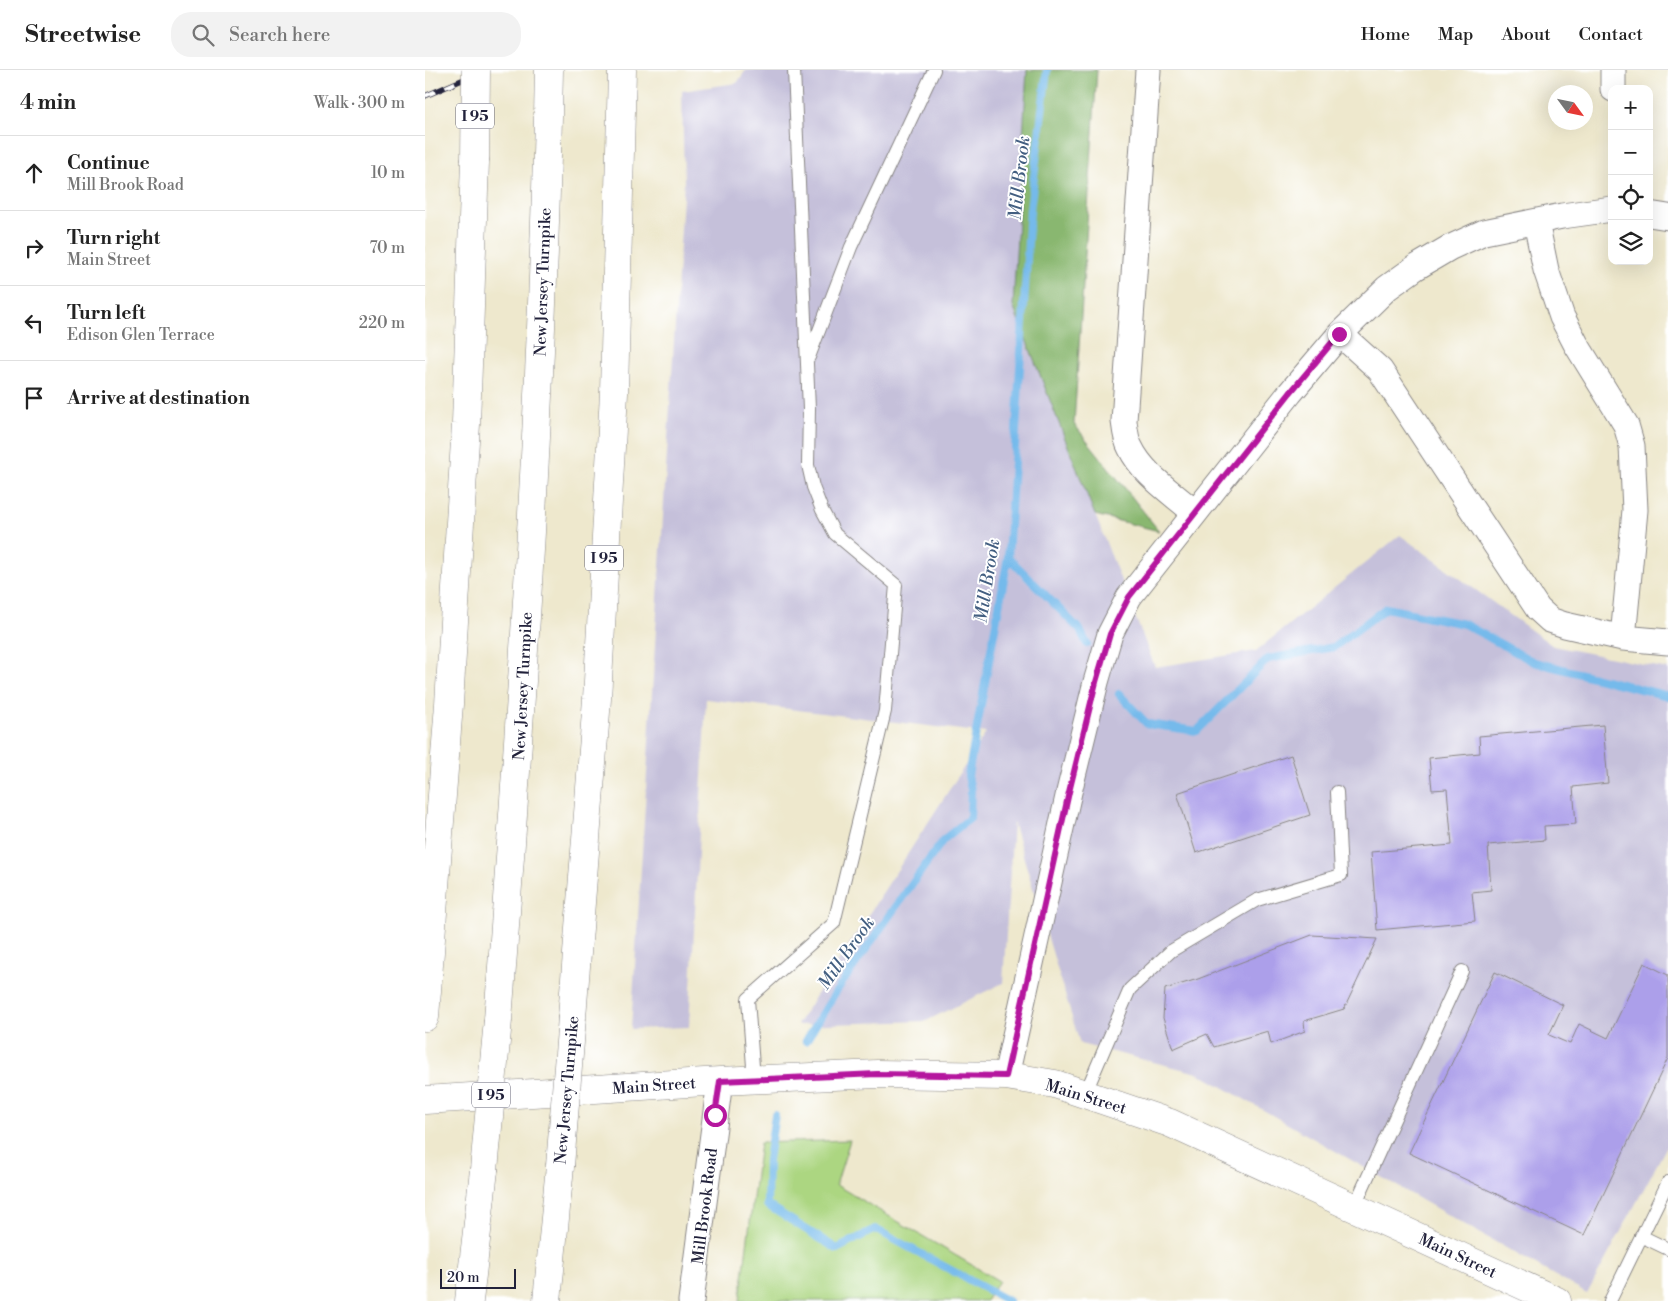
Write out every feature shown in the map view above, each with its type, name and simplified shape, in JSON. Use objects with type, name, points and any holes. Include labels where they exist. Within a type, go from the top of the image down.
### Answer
[{"type":"main road","name":"I 95","points":[[425,1017],[449,704],[466,424],[475,161],[476,70]]},
{"type":"main road","name":"New Jersey Turnpike","points":[[469,1301],[498,1020],[522,696],[537,406],[549,70]]},
{"type":"main road","name":"New Jersey Turnpike","points":[[547,1301],[560,1166],[597,699],[613,412],[622,70]]},
{"type":"main road","name":"Main Street","points":[[425,1100],[720,1081],[877,1074],[1006,1076],[1055,1084],[1170,1122],[1354,1207],[1523,1294],[1557,1301]]},
{"type":"street","points":[[1148,70],[1124,421],[1129,446],[1138,461],[1152,476],[1195,512]]},
{"type":"street","points":[[1613,70],[1613,85]]},
{"type":"street","points":[[1006,1076],[1069,792],[1096,682],[1110,634],[1129,597],[1339,334],[1387,288],[1415,268],[1449,248],[1484,232],[1608,210]]},
{"type":"street","points":[[1653,215],[1668,217]]},
{"type":"street","points":[[1536,222],[1546,270],[1561,317],[1626,425],[1632,446],[1635,510],[1623,638]]},
{"type":"street","points":[[1339,334],[1380,370],[1537,609],[1550,620],[1565,626],[1623,638],[1668,642]]},
{"type":"street","name":"Mill Brook Road","points":[[691,1301],[720,1081]]},
{"type":"lane","points":[[754,1080],[748,999],[834,923],[885,711],[896,586],[835,534],[822,510],[813,487],[808,465],[809,409],[794,70]]},
{"type":"lane","points":[[807,361],[851,247],[934,70]]},
{"type":"lane","points":[[1085,1094],[1130,989],[1171,951],[1257,900],[1341,875],[1337,792]]},
{"type":"lane","points":[[1354,1207],[1462,971]]},
{"type":"lane","points":[[1610,1301],[1668,1182]]},
{"type":"lane","points":[[1641,1236],[1668,1249]]},
{"type":"shaded area","points":[[746,70],[1027,70],[1013,306],[1155,667],[1256,651],[1400,535],[1553,646],[1668,669],[1668,1144],[1587,1294],[1198,1073],[1080,1044],[1013,822],[1003,983],[926,1021],[797,1025],[986,733],[706,699],[689,1027],[631,1029],[684,181],[682,91],[737,83]]},
{"type":"green space","points":[[1027,70],[1097,70],[1074,424],[1159,531],[1095,515],[1013,306]]},
{"type":"green space","points":[[850,1140],[836,1185],[999,1281],[986,1301],[740,1301],[760,1143]]},
{"type":"building","points":[[1603,725],[1608,783],[1573,787],[1576,824],[1544,826],[1545,840],[1488,845],[1491,890],[1472,892],[1475,921],[1377,930],[1371,852],[1452,845],[1447,789],[1432,790],[1429,758],[1480,753],[1479,736]]},
{"type":"building","points":[[1291,755],[1310,815],[1196,853],[1177,793]]},
{"type":"building","points":[[1312,935],[1377,939],[1344,1009],[1304,1021],[1305,1031],[1271,1044],[1268,1031],[1214,1047],[1207,1034],[1173,1049],[1163,1018],[1165,989],[1198,979]]},
{"type":"building","points":[[1644,963],[1668,975],[1668,1058],[1584,1235],[1409,1153],[1495,972],[1563,1005],[1549,1035],[1570,1044],[1579,1024],[1608,1038]]},
{"type":"waterway","name":"Mill Brook","points":[[806,1041],[835,993],[943,840],[970,818],[971,790],[968,776],[1008,557],[1030,210],[1047,70]]},
{"type":"waterway","points":[[1008,557],[1080,630],[1087,644]]},
{"type":"waterway","points":[[1119,694],[1147,724],[1197,731],[1268,659],[1334,647],[1386,608],[1464,624],[1534,662],[1668,696]]},
{"type":"waterway","name":"Mill Brook","points":[[775,1115],[768,1160],[767,1205],[837,1249],[875,1229],[1008,1301]]},
{"type":"railway","points":[[425,96],[485,70]]},
{"type":"route","points":[[715,1115],[720,1081],[877,1074],[1006,1076],[1069,792],[1110,634],[1129,597],[1339,334]]}]
